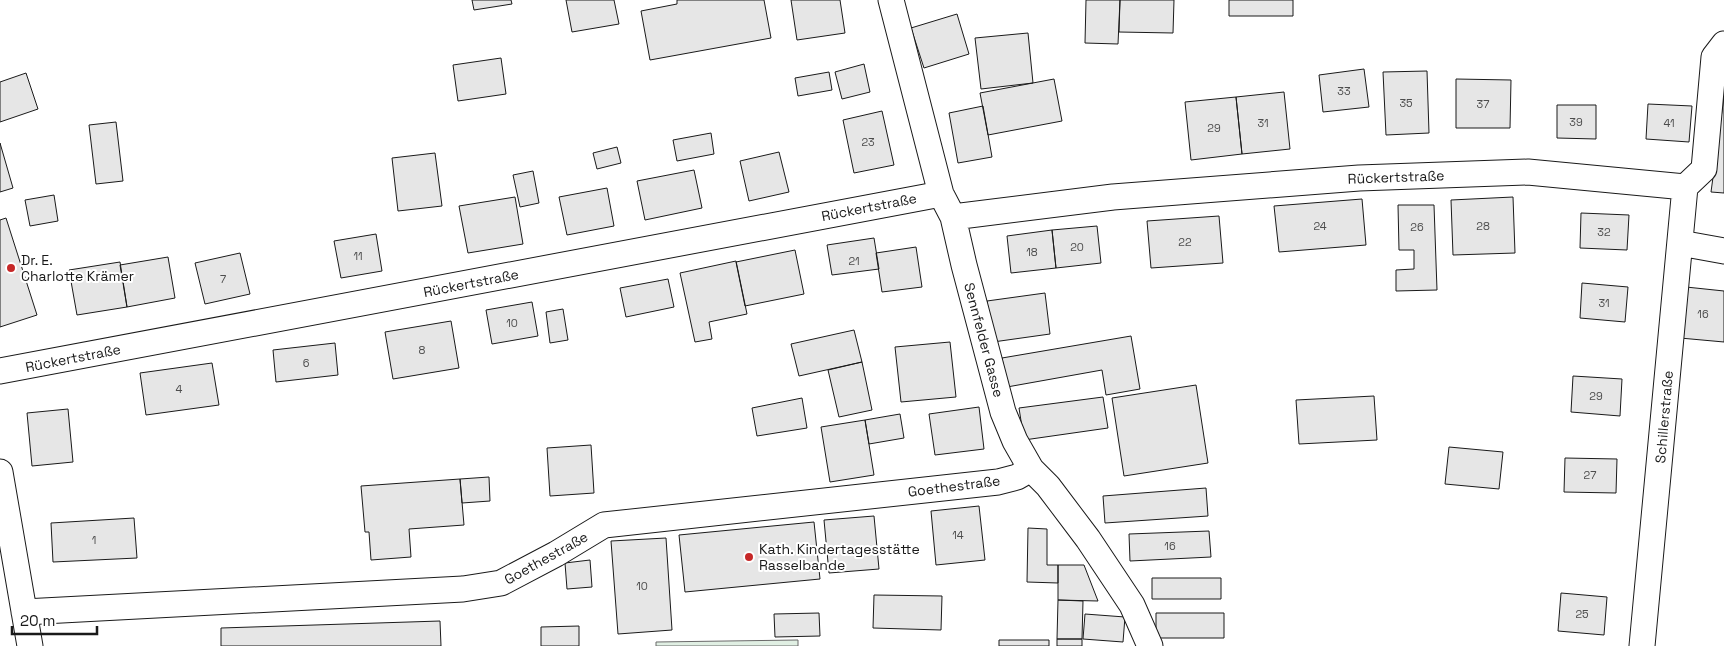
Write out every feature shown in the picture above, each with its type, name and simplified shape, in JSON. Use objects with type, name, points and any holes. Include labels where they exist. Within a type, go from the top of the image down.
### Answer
[{"type":"street","name":"Sennfelder Gasse","points":[[891,0],[941,194],[953,217],[1003,412],[1015,441],[1031,469],[1048,486],[1088,539],[1132,605],[1150,646]]},
{"type":"street","points":[[1685,187],[1704,169],[1714,57],[1724,44]]},
{"type":"street","name":"Rückertstraße","points":[[953,217],[1113,197],[1359,178],[1528,172],[1685,187]]},
{"type":"street","name":"Schillerstraße","points":[[1642,646],[1685,187]]},
{"type":"street","name":"Rückertstraße","points":[[0,371],[941,194]]},
{"type":"street","points":[[1680,243],[1724,251]]},
{"type":"street","name":"Goethestraße","points":[[24,612],[463,590],[501,583],[556,554],[604,525],[998,482],[1017,477],[1031,469]]},
{"type":"street","points":[[0,472],[30,646]]},
{"type":"green space","points":[[798,640],[798,646],[656,646],[656,642]]},
{"type":"building","points":[[472,0],[511,0],[512,4],[474,10]]},
{"type":"building","points":[[566,0],[614,0],[619,24],[572,32]]},
{"type":"building","points":[[677,0],[764,0],[771,38],[650,60],[641,11],[677,4]]},
{"type":"building","points":[[791,0],[840,0],[845,33],[797,40]]},
{"type":"building","points":[[1086,0],[1120,0],[1118,44],[1085,43]]},
{"type":"building","points":[[1120,0],[1174,0],[1173,33],[1119,32]]},
{"type":"building","points":[[1229,0],[1293,0],[1293,16],[1229,16]]},
{"type":"building","points":[[957,14],[969,54],[924,68],[911,28]]},
{"type":"building","points":[[1028,33],[1033,83],[981,89],[975,38]]},
{"type":"building","points":[[501,58],[506,94],[458,101],[453,65]]},
{"type":"building","points":[[864,64],[870,92],[842,99],[835,72]]},
{"type":"building","points":[[1364,69],[1369,107],[1323,112],[1319,75]]},
{"type":"building","points":[[1427,71],[1429,133],[1386,135],[1383,72]]},
{"type":"building","points":[[829,72],[832,90],[798,96],[795,78]]},
{"type":"building","points":[[26,73],[38,109],[0,122],[0,82]]},
{"type":"building","points":[[1054,79],[1062,121],[988,135],[980,93]]},
{"type":"building","points":[[1456,79],[1511,80],[1510,128],[1456,128]]},
{"type":"building","points":[[1284,92],[1290,149],[1242,154],[1236,97]]},
{"type":"building","points":[[1724,96],[1724,193],[1711,192]]},
{"type":"building","points":[[1236,97],[1242,154],[1191,160],[1185,102]]},
{"type":"building","points":[[1648,104],[1692,106],[1689,142],[1646,139]]},
{"type":"building","points":[[1557,105],[1596,105],[1596,139],[1557,138]]},
{"type":"building","points":[[983,106],[992,157],[958,163],[949,113]]},
{"type":"building","points":[[882,111],[894,165],[854,173],[843,120]]},
{"type":"building","points":[[116,122],[123,181],[96,184],[89,125]]},
{"type":"building","points":[[711,133],[714,154],[677,161],[673,140]]},
{"type":"building","points":[[0,143],[13,188],[0,192]]},
{"type":"building","points":[[617,147],[621,163],[597,169],[593,153]]},
{"type":"building","points":[[779,152],[789,192],[749,201],[740,161]]},
{"type":"building","points":[[435,153],[442,206],[398,211],[392,158]]},
{"type":"building","points":[[694,170],[702,208],[645,220],[637,181]]},
{"type":"building","points":[[533,171],[539,203],[520,207],[513,175]]},
{"type":"building","points":[[607,188],[614,226],[567,235],[559,197]]},
{"type":"building","points":[[54,195],[58,221],[30,226],[25,200]]},
{"type":"building","points":[[515,197],[523,244],[468,253],[459,206]]},
{"type":"building","points":[[1513,197],[1515,253],[1453,255],[1451,200]]},
{"type":"building","points":[[1362,199],[1366,245],[1279,252],[1274,206]]},
{"type":"building","points":[[1398,205],[1434,205],[1437,290],[1396,291],[1396,270],[1414,269],[1414,250],[1399,250]]},
{"type":"building","points":[[1581,213],[1629,215],[1627,250],[1580,248]]},
{"type":"building","points":[[1219,216],[1223,263],[1151,268],[1147,221]]},
{"type":"building","name":"Dr. E. Charlotte Krämer","points":[[6,218],[37,315],[0,327],[0,220]]},
{"type":"building","points":[[1097,226],[1101,263],[1056,268],[1052,230]]},
{"type":"building","points":[[1052,230],[1056,268],[1011,273],[1007,236]]},
{"type":"building","points":[[376,234],[382,271],[341,278],[334,241]]},
{"type":"building","points":[[874,238],[879,269],[832,275],[827,245]]},
{"type":"building","points":[[916,247],[922,287],[882,292],[876,253]]},
{"type":"building","points":[[795,250],[804,294],[745,306],[736,262]]},
{"type":"building","points":[[240,253],[250,294],[205,304],[195,263]]},
{"type":"building","points":[[168,257],[175,298],[127,307],[120,265]]},
{"type":"building","points":[[736,261],[747,314],[709,322],[712,339],[695,342],[680,273]]},
{"type":"building","points":[[120,262],[127,307],[77,315],[69,270]]},
{"type":"building","points":[[668,279],[674,307],[626,317],[620,288]]},
{"type":"building","points":[[1582,283],[1628,287],[1625,322],[1580,318]]},
{"type":"building","points":[[1686,287],[1724,291],[1724,342],[1680,338]]},
{"type":"building","points":[[1045,293],[1050,334],[993,342],[987,301]]},
{"type":"building","points":[[532,302],[538,336],[492,344],[486,310]]},
{"type":"building","points":[[563,309],[568,340],[550,343],[546,312]]},
{"type":"building","points":[[451,321],[459,368],[393,379],[385,332]]},
{"type":"building","points":[[854,330],[862,362],[799,376],[791,344]]},
{"type":"building","points":[[1131,336],[1140,389],[1106,395],[1102,370],[1007,387],[1002,358]]},
{"type":"building","points":[[950,342],[956,397],[901,402],[895,347]]},
{"type":"building","points":[[335,343],[338,375],[276,382],[273,350]]},
{"type":"building","points":[[862,362],[872,410],[839,417],[828,370]]},
{"type":"building","points":[[212,363],[219,405],[146,415],[140,373]]},
{"type":"building","points":[[1573,376],[1622,379],[1620,416],[1571,412]]},
{"type":"building","points":[[1196,385],[1208,463],[1124,476],[1112,398]]},
{"type":"building","points":[[1374,396],[1377,440],[1299,444],[1296,400]]},
{"type":"building","points":[[1103,397],[1108,428],[1024,440],[1019,408]]},
{"type":"building","points":[[802,398],[807,428],[757,436],[752,408]]},
{"type":"building","points":[[979,407],[984,449],[935,455],[929,414]]},
{"type":"building","points":[[68,409],[73,462],[32,466],[27,413]]},
{"type":"building","points":[[900,414],[904,438],[869,444],[865,420]]},
{"type":"building","points":[[865,420],[874,475],[830,482],[821,427]]},
{"type":"building","points":[[591,445],[594,493],[550,496],[547,448]]},
{"type":"building","points":[[1449,447],[1503,452],[1499,489],[1445,484]]},
{"type":"building","points":[[1565,458],[1617,459],[1616,493],[1564,492]]},
{"type":"building","points":[[489,477],[490,501],[462,503],[460,479]]},
{"type":"building","points":[[460,479],[464,525],[409,529],[411,557],[371,560],[369,532],[365,532],[361,486]]},
{"type":"building","points":[[1206,488],[1208,516],[1105,523],[1103,496]]},
{"type":"building","points":[[979,506],[985,560],[936,565],[931,511]]},
{"type":"building","points":[[874,516],[879,569],[829,573],[824,520]]},
{"type":"building","points":[[134,518],[137,558],[53,562],[51,523]]},
{"type":"building","name":"Kath. Kindertagesstätte Rasselbande","points":[[814,522],[820,579],[685,592],[679,535]]},
{"type":"building","points":[[1028,528],[1047,529],[1047,565],[1058,565],[1058,583],[1027,582]]},
{"type":"building","points":[[1209,531],[1211,557],[1130,561],[1129,534]]},
{"type":"building","points":[[666,538],[672,630],[618,634],[611,541]]},
{"type":"building","points":[[590,560],[592,587],[567,589],[565,563]]},
{"type":"building","points":[[1058,565],[1084,565],[1098,601],[1058,600]]},
{"type":"building","points":[[1152,578],[1221,578],[1221,599],[1152,599]]},
{"type":"building","points":[[1561,593],[1607,597],[1604,635],[1558,631]]},
{"type":"building","points":[[874,595],[942,596],[941,630],[873,628]]},
{"type":"building","points":[[1058,600],[1083,601],[1082,639],[1057,639]]},
{"type":"building","points":[[819,613],[820,636],[775,637],[774,614]]},
{"type":"building","points":[[1156,613],[1224,613],[1224,638],[1156,638]]},
{"type":"building","points":[[1085,614],[1125,617],[1123,642],[1083,639]]},
{"type":"building","points":[[440,621],[441,646],[221,646],[221,628]]},
{"type":"building","points":[[579,626],[579,646],[541,646],[541,627]]},
{"type":"building","points":[[1057,639],[1082,639],[1082,646],[1057,646]]},
{"type":"building","points":[[999,640],[1049,640],[1049,646],[999,646]]},
{"type":"place","name":"Dr. E. Charlotte Krämer","points":[[11,268]]},
{"type":"place","name":"Kath. Kindertagesstätte Rasselbande","points":[[749,557]]}]
